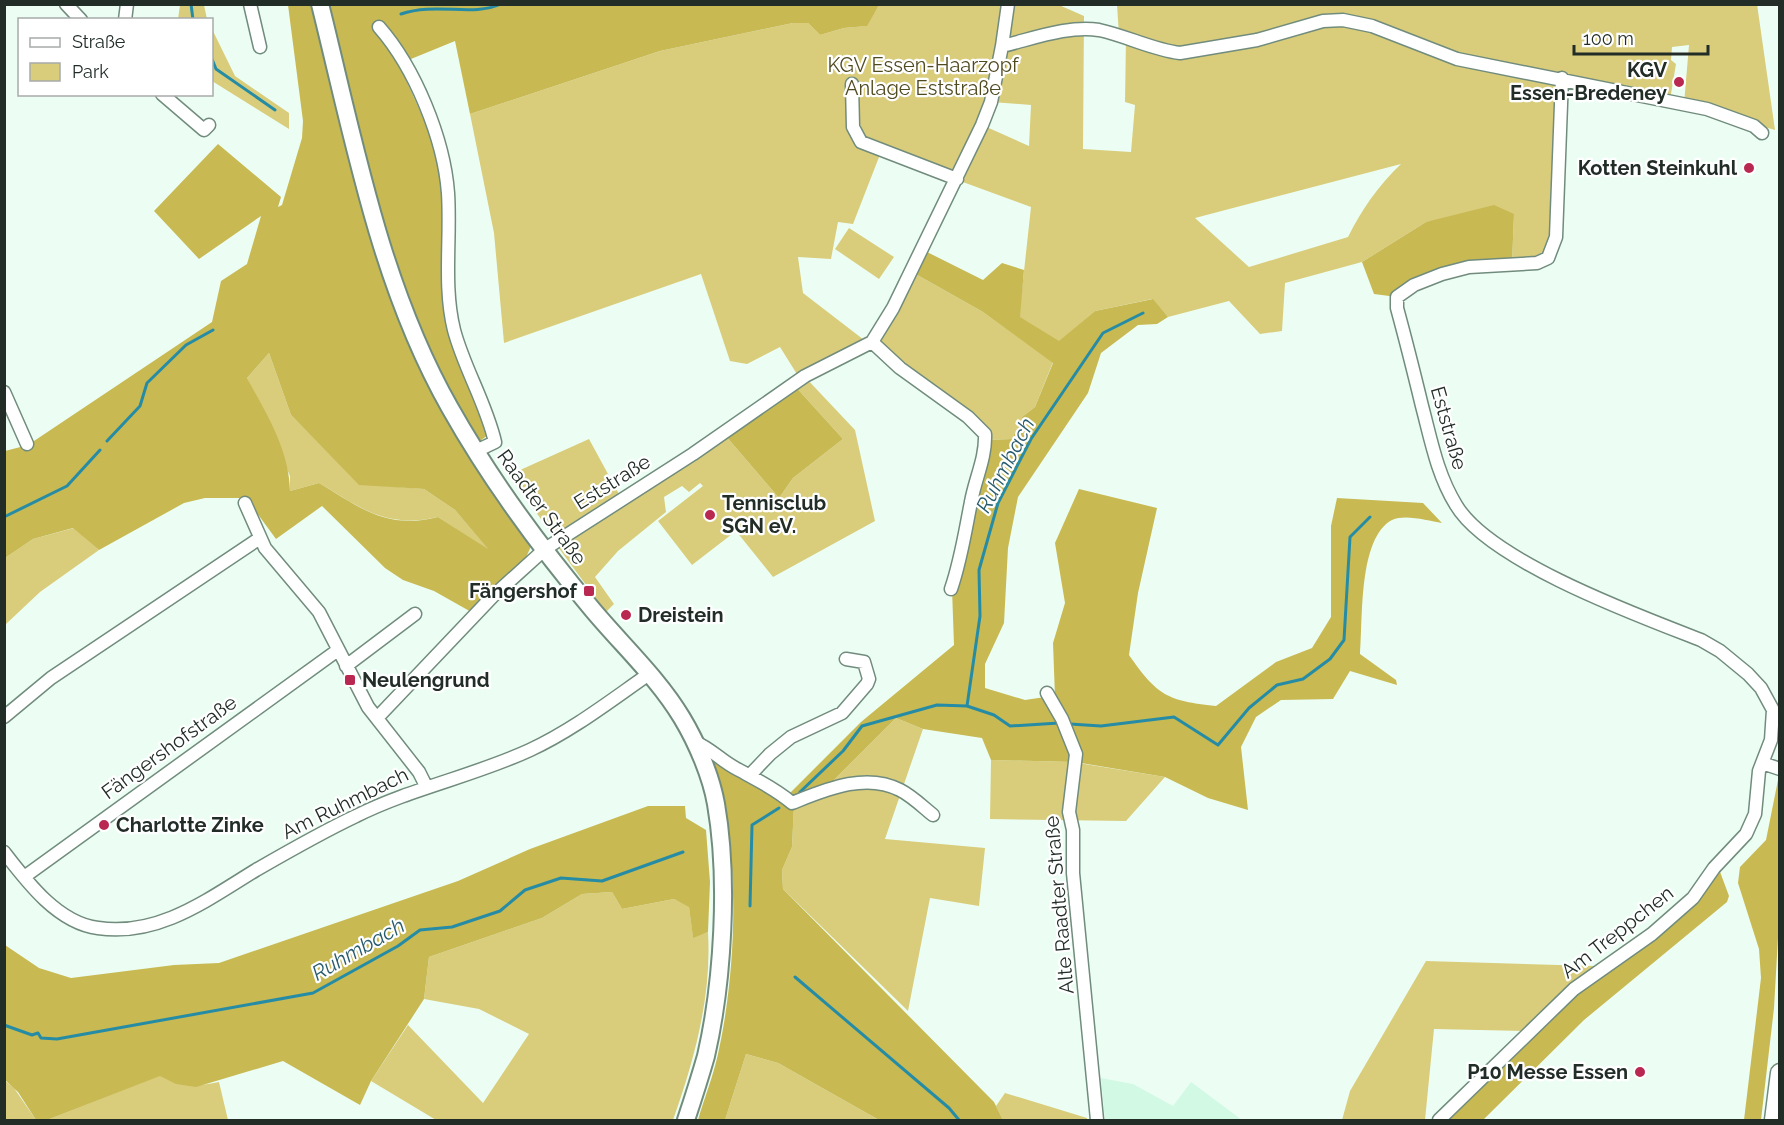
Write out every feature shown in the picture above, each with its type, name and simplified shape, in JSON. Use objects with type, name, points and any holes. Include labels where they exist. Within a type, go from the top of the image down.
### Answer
[{"type":"highway","points":[[1774,1120],[1779,1073]]},
{"type":"main road","name":"Raadter Straße","points":[[320,4],[374,217],[394,279],[428,364],[476,451],[545,549],[585,600],[668,696],[694,742],[715,801],[719,830],[720,951],[716,999],[706,1056],[686,1120]]},
{"type":"street","points":[[66,4],[79,18]]},
{"type":"street","points":[[250,4],[260,47]]},
{"type":"street","points":[[951,589],[965,541],[971,502],[983,460],[986,434],[968,417],[900,368],[872,342],[893,308],[957,179],[991,102],[1008,4]]},
{"type":"street","points":[[1002,46],[1086,29],[1134,38],[1168,52],[1180,53],[1257,40],[1323,21],[1343,20],[1372,26],[1457,59],[1562,78],[1707,110],[1754,126],[1762,133]]},
{"type":"street","points":[[379,27],[392,41],[419,92],[436,134],[448,192],[449,299],[454,330],[495,442],[476,451]]},
{"type":"street","name":"Eststraße","points":[[1562,78],[1556,237],[1548,258],[1537,263],[1469,267],[1414,285],[1397,297],[1397,308],[1438,470],[1457,507],[1488,539],[1533,567],[1581,590],[1701,640],[1720,651],[1748,674],[1761,688],[1773,710],[1771,740],[1762,763]]},
{"type":"street","points":[[852,84],[853,127],[861,142],[957,179]]},
{"type":"street","points":[[164,96],[204,130],[209,125]]},
{"type":"street","name":"Eststraße","points":[[377,718],[492,597],[545,549],[693,454],[805,376],[872,342]]},
{"type":"street","points":[[4,392],[27,444]]},
{"type":"street","points":[[245,503],[265,548],[319,612],[346,666],[377,718],[419,772],[426,786]]},
{"type":"street","points":[[4,717],[51,678],[261,538]]},
{"type":"street","points":[[346,666],[409,621],[415,614]]},
{"type":"street","name":"Fängershofstraße","points":[[24,877],[338,650]]},
{"type":"street","points":[[750,775],[770,754],[791,737],[842,713],[867,684],[869,679],[864,662],[846,659]]},
{"type":"street","name":"Am Ruhmbach","points":[[4,852],[24,877],[58,909],[86,925],[112,929],[147,925],[180,915],[315,837],[366,811],[426,786],[486,768],[531,750],[576,726],[649,674]]},
{"type":"street","name":"Alte Raadter Straße","points":[[1047,693],[1062,719],[1076,754],[1069,812],[1073,830],[1073,873],[1097,1120]]},
{"type":"street","points":[[694,742],[710,748],[737,770],[750,775],[792,803],[828,787],[846,784],[882,784],[900,790],[933,815]]},
{"type":"street","points":[[1762,763],[1779,769]]},
{"type":"street","name":"Am Treppchen","points":[[1439,1120],[1574,989],[1652,934],[1693,898],[1714,868],[1746,834],[1755,814],[1762,763]]},
{"type":"shaded area","points":[[288,5],[313,5],[390,279],[532,544],[524,562],[473,613],[434,591],[403,580],[385,568],[322,506],[276,539],[246,498],[205,498],[184,503],[99,550],[73,528],[33,539],[5,558],[5,451],[28,445],[212,322],[221,281],[247,264],[261,216],[199,259],[154,211],[218,144],[281,197],[278,207],[282,205],[302,138],[303,121]],"holes":[[[269,353],[291,415],[359,485],[424,489],[455,510],[488,549],[438,517],[403,521],[389,519],[361,508],[319,483],[290,491],[286,461],[276,433],[247,378]]]},
{"type":"shaded area","points":[[330,5],[879,5],[867,26],[844,28],[820,35],[808,23],[793,23],[660,51],[470,114],[455,41],[411,59],[406,80],[432,137],[446,192],[448,298],[488,435],[480,441],[444,378],[405,289],[363,148]]},
{"type":"shaded area","points":[[1494,205],[1514,214],[1512,264],[1469,267],[1397,297],[1374,294],[1362,262],[1426,222]]},
{"type":"shaded area","points":[[923,250],[983,280],[1002,263],[1024,270],[1020,317],[1059,341],[1095,311],[1153,299],[1168,317],[1157,324],[1138,325],[1101,353],[1088,393],[1018,497],[1008,548],[1004,623],[985,664],[985,688],[1025,700],[1045,697],[1060,723],[1072,762],[991,760],[982,738],[923,729],[896,718],[830,784],[797,801],[787,796],[861,722],[954,645],[952,589],[987,440],[1012,439],[1022,417],[1035,407],[1053,363],[983,312],[912,272]]},
{"type":"shaded area","points":[[794,385],[843,439],[793,478],[779,498],[725,435]]},
{"type":"shaded area","points":[[1079,489],[1157,508],[1138,593],[1129,655],[1148,679],[1165,694],[1186,702],[1216,706],[1276,662],[1312,648],[1331,617],[1331,526],[1337,498],[1423,503],[1442,523],[1410,518],[1392,520],[1381,530],[1373,544],[1364,581],[1360,654],[1396,680],[1397,685],[1350,671],[1333,699],[1281,700],[1256,717],[1241,747],[1248,810],[1208,798],[1165,777],[1081,763],[1055,697],[1053,643],[1065,603],[1055,543]]},
{"type":"shaded area","points":[[711,754],[794,805],[792,847],[782,870],[783,889],[994,1102],[1003,1120],[879,1120],[778,1063],[746,1054],[725,1120],[698,1120],[714,1071],[725,1019],[732,943],[732,864],[728,825],[721,788]]},
{"type":"shaded area","points":[[1778,780],[1779,920],[1774,1008],[1761,1120],[1744,1120],[1761,978],[1759,949],[1738,883],[1740,867],[1766,840]]},
{"type":"shaded area","points":[[648,806],[685,806],[686,818],[706,830],[710,882],[708,932],[693,938],[689,907],[674,899],[622,909],[612,892],[582,894],[542,918],[429,957],[424,999],[371,1081],[360,1105],[283,1061],[196,1087],[176,1084],[160,1076],[47,1120],[36,1120],[18,1092],[5,1080],[5,945],[39,968],[71,978],[174,965],[219,963],[458,881],[530,849]]},
{"type":"shaded area","points":[[1719,869],[1729,896],[1727,902],[1584,1020],[1483,1120],[1446,1120],[1574,997],[1696,902]]},
{"type":"shaded area","points":[[1101,1078],[1133,1084],[1173,1106],[1191,1082],[1242,1120],[1105,1120]]},
{"type":"green space","name":"KGV Essen-Haarzopf Anlage Eststraße","points":[[1757,4],[1775,130],[1684,104],[1689,45],[1672,47],[1671,60],[1676,64],[1670,100],[1562,78],[1557,191],[1547,258],[1512,264],[1514,214],[1426,222],[1362,262],[1285,283],[1282,331],[1260,334],[1229,301],[1168,317],[1152,299],[1095,311],[1059,342],[1019,317],[1031,207],[881,152],[853,224],[838,222],[831,259],[798,257],[803,293],[868,343],[800,379],[780,347],[747,364],[730,361],[701,274],[504,343],[494,233],[470,114],[660,51],[793,23],[808,23],[820,35],[844,28],[866,26],[879,5],[1059,5],[1084,16],[1083,149],[1131,152],[1135,105],[1125,102],[1126,37],[1119,35],[1117,5]],"holes":[[[992,102],[1031,105],[1029,146],[982,125]],[[1401,164],[1371,198],[1348,237],[1249,267],[1195,218]]]},
{"type":"green space","points":[[180,5],[204,5],[207,18],[178,18]]},
{"type":"green space","points":[[213,31],[235,76],[289,113],[289,129],[213,82]]},
{"type":"green space","points":[[849,228],[894,257],[879,279],[835,249]]},
{"type":"green space","points":[[912,272],[983,312],[1053,362],[1035,407],[1022,417],[1012,439],[987,440],[874,342]]},
{"type":"green space","points":[[269,353],[291,415],[359,484],[424,489],[455,510],[490,551],[438,517],[403,520],[375,514],[319,483],[290,491],[290,476],[247,378]]},
{"type":"green space","points":[[805,377],[855,430],[875,521],[773,577],[736,531],[692,565],[658,521],[703,486],[700,483],[689,492],[682,486],[664,497],[666,512],[618,551],[595,577],[614,604],[606,612],[558,547],[725,435],[779,498],[793,478],[843,439],[794,385]]},
{"type":"green space","points":[[589,439],[620,496],[554,537],[509,475]]},
{"type":"green space","points":[[74,528],[99,550],[40,592],[5,625],[5,558],[33,539]]},
{"type":"green space","points":[[896,718],[923,729],[885,839],[985,848],[979,906],[930,898],[908,1011],[783,889],[782,870],[792,847],[794,805],[830,784]]},
{"type":"green space","points":[[991,760],[1072,762],[1165,777],[1126,821],[990,819]]},
{"type":"green space","points":[[612,892],[622,909],[674,899],[689,906],[693,937],[708,932],[707,980],[700,1028],[673,1120],[436,1120],[371,1081],[408,1025],[483,1103],[529,1034],[479,1009],[424,999],[429,957],[542,918],[582,894]]},
{"type":"green space","points":[[1426,961],[1594,966],[1524,1031],[1434,1029],[1425,1120],[1342,1120],[1350,1091]]},
{"type":"green space","points":[[746,1054],[778,1063],[879,1120],[725,1120]]},
{"type":"green space","points":[[161,1075],[189,1085],[219,1082],[228,1120],[47,1120]]},
{"type":"green space","points":[[4,1080],[14,1088],[36,1120],[5,1120]]},
{"type":"green space","points":[[1005,1093],[1087,1118],[1087,1120],[1003,1120],[996,1106]]},
{"type":"waterway","points":[[191,4],[193,18]]},
{"type":"waterway","points":[[401,14],[427,9],[490,8],[501,4]]},
{"type":"waterway","points":[[213,62],[216,69],[275,110]]},
{"type":"waterway","name":"Ruhmbach","points":[[967,706],[980,616],[979,570],[998,503],[1031,439],[1103,333],[1143,313]]},
{"type":"waterway","points":[[107,441],[140,406],[147,383],[186,345],[213,330]]},
{"type":"waterway","points":[[4,517],[67,486],[100,450]]},
{"type":"waterway","name":"Ruhmbach","points":[[1070,724],[1101,726],[1174,717],[1218,745],[1249,708],[1277,685],[1303,679],[1330,659],[1344,640],[1350,537],[1370,517]]},
{"type":"waterway","name":"Ruhmbach","points":[[800,792],[843,751],[862,726],[937,705],[967,706],[994,715],[1010,726],[1059,723]]},
{"type":"waterway","points":[[750,906],[752,825],[779,808]]},
{"type":"waterway","name":"Ruhmbach","points":[[4,1025],[32,1035],[38,1033],[41,1038],[57,1039],[313,993],[398,946],[420,930],[452,927],[500,911],[525,890],[561,878],[602,881],[683,852]]},
{"type":"waterway","points":[[795,977],[949,1108],[959,1120]]},
{"type":"place","name":"KGV Essen-Bredeney","points":[[1679,82]]},
{"type":"place","name":"Kotten Steinkuhl","points":[[1749,168]]},
{"type":"place","name":"Tennisclub SGN eV.","points":[[710,515]]},
{"type":"place","name":"Fängershof","points":[[589,591]]},
{"type":"place","name":"Dreistein","points":[[626,615]]},
{"type":"place","name":"Neulengrund","points":[[350,680]]},
{"type":"place","name":"Charlotte Zinke","points":[[104,825]]},
{"type":"place","name":"P10 Messe Essen","points":[[1640,1072]]}]
